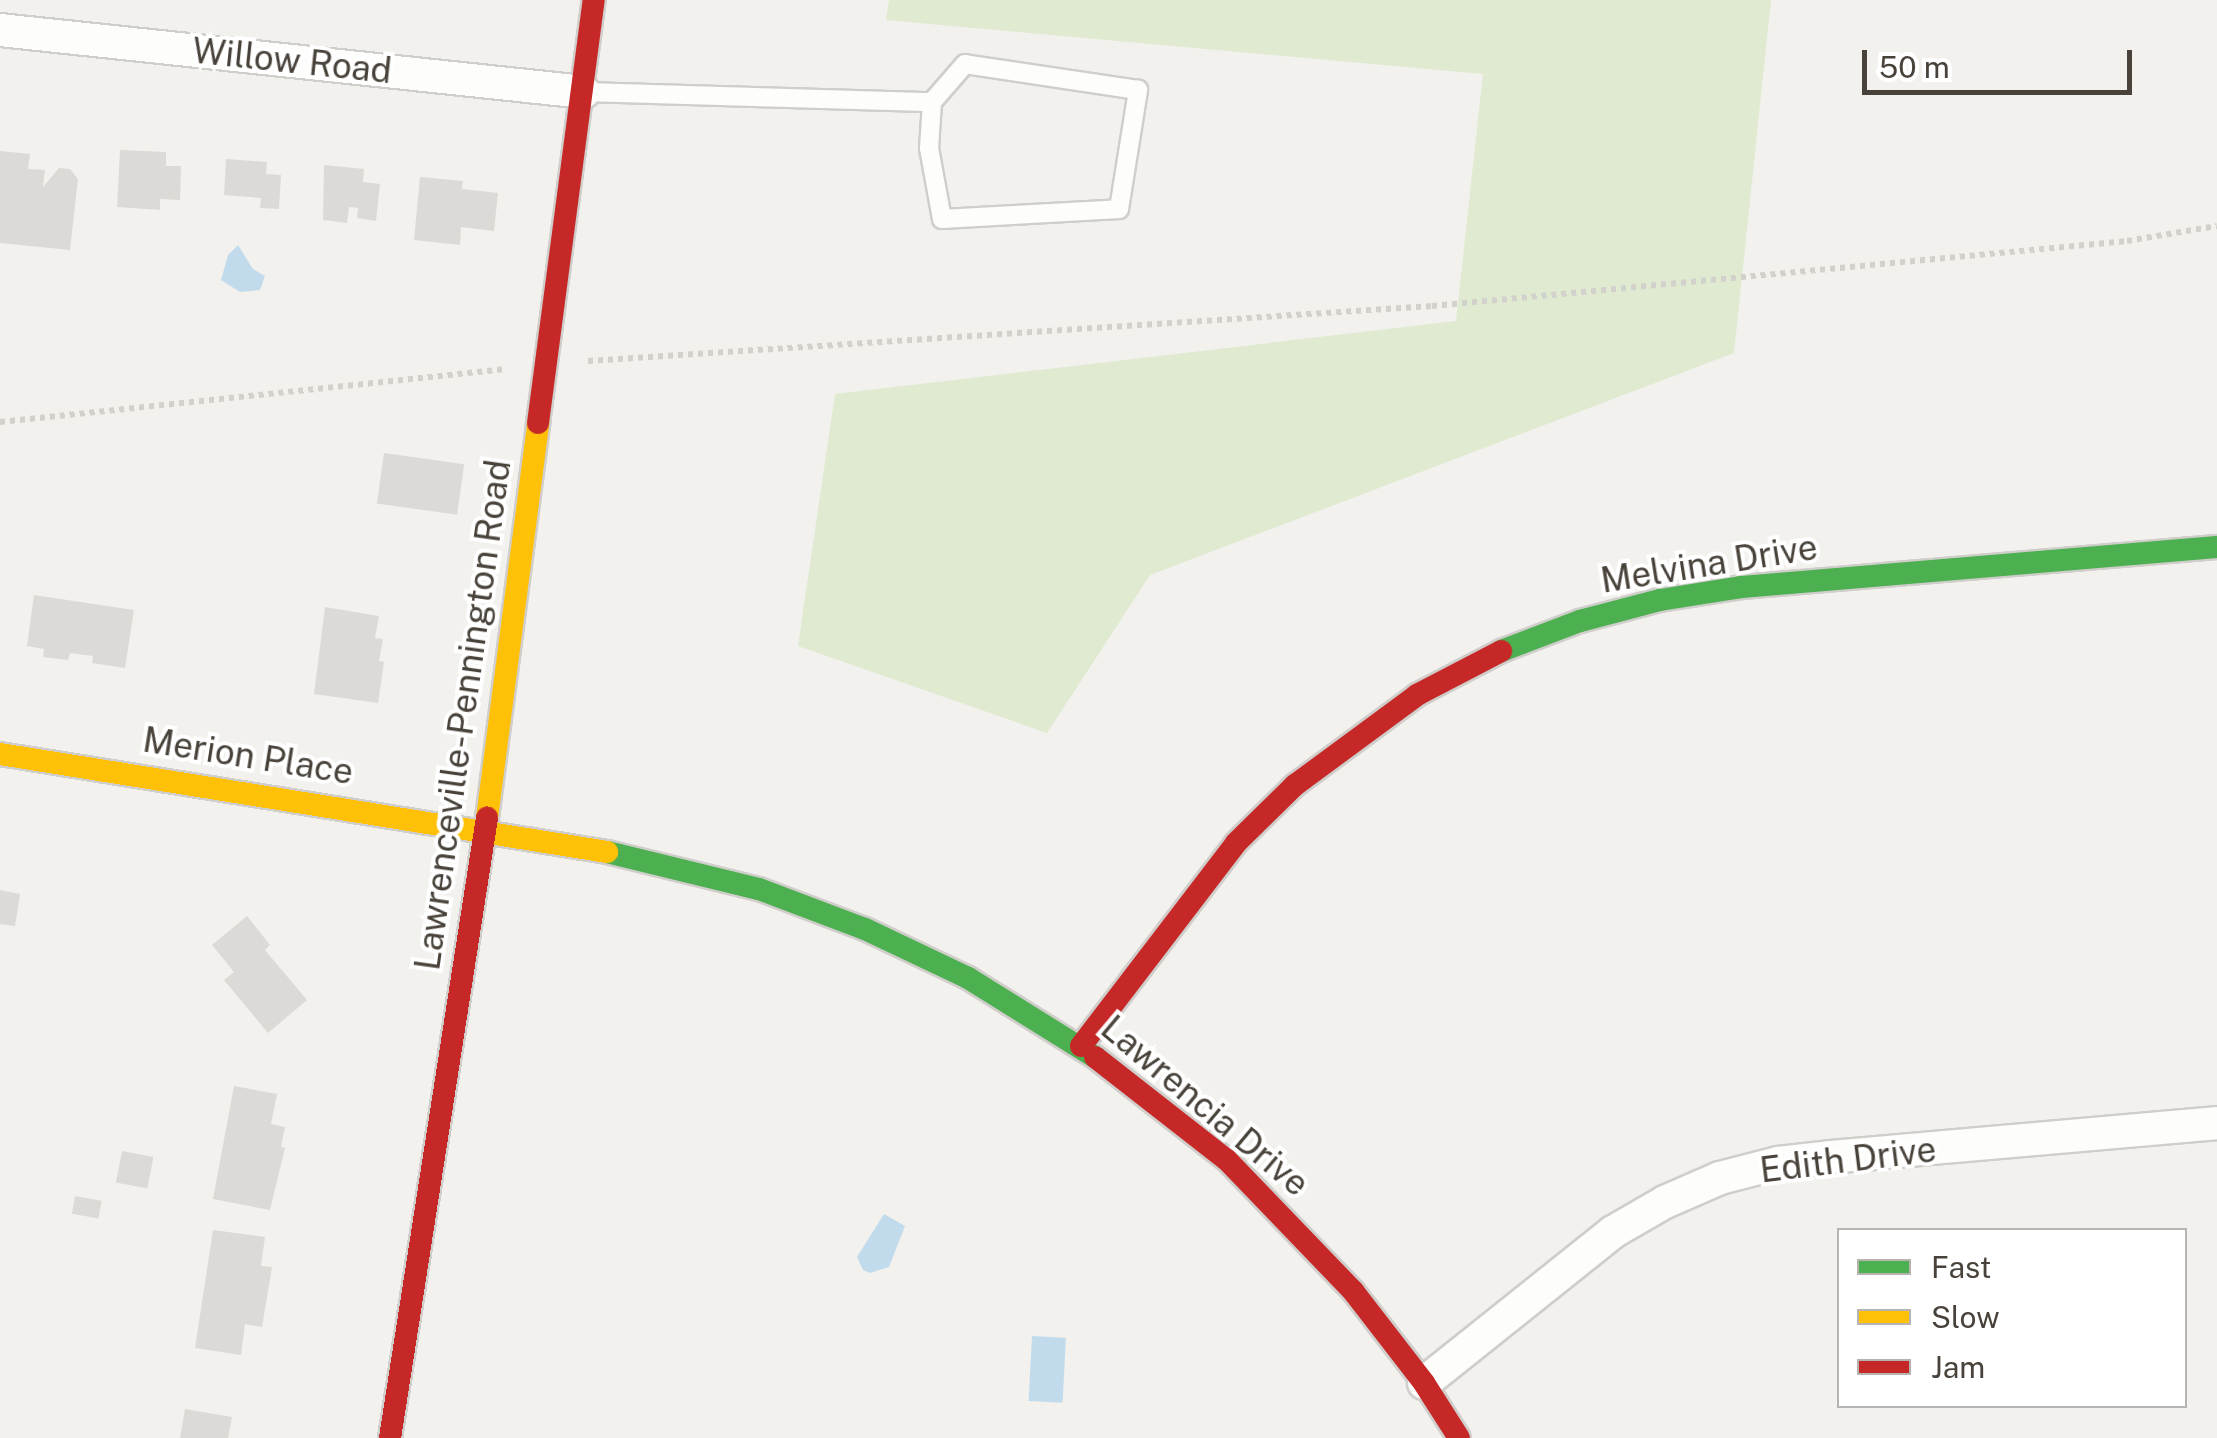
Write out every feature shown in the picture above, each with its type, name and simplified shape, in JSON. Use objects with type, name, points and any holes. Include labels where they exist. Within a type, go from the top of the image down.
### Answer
[{"type":"street","name":"Lawrenceville-Pennington Road","points":[[390,1438],[485,830],[594,0]]},
{"type":"street","name":"Willow Road","points":[[0,30],[584,92]]},
{"type":"street","name":"Melvina Drive","points":[[1081,1046],[1236,843],[1295,785],[1348,741],[1417,694],[1502,650],[1580,620],[1660,600],[1741,586],[2217,547]]},
{"type":"street","name":"Merion Place","points":[[0,754],[485,830]]},
{"type":"street","name":"Lawrencia Drive","points":[[485,830],[649,859],[759,889],[865,929],[968,978],[1081,1046],[1212,1148],[1292,1224],[1353,1291],[1424,1383],[1459,1438]]},
{"type":"street","name":"Edith Drive","points":[[1424,1383],[1613,1232],[1664,1202],[1720,1178],[1778,1163],[1830,1156],[2217,1124]]},
{"type":"lane","points":[[584,92],[932,102],[966,64],[1138,90],[1118,208],[942,218],[929,148],[932,102]]},
{"type":"path","points":[[0,422],[547,363],[1432,306],[2126,241],[2217,226]]},
{"type":"green space","points":[[889,0],[1771,0],[1734,353],[1150,575],[1047,733],[798,646],[835,394],[1456,321],[1483,74],[886,20]]},
{"type":"water","points":[[238,245],[253,269],[265,276],[260,290],[240,292],[221,280],[228,255]]},
{"type":"water","points":[[884,1214],[905,1226],[889,1267],[870,1273],[863,1270],[857,1257]]},
{"type":"water","points":[[1032,1336],[1066,1338],[1063,1403],[1029,1401]]},
{"type":"building","points":[[120,150],[166,152],[166,166],[181,166],[180,200],[160,199],[160,210],[117,207]]},
{"type":"building","points":[[0,151],[30,154],[28,169],[45,170],[43,187],[59,168],[70,169],[78,179],[70,250],[0,243]]},
{"type":"building","points":[[226,159],[267,162],[266,174],[281,175],[279,209],[260,208],[261,198],[224,195]]},
{"type":"building","points":[[324,165],[364,169],[363,182],[380,184],[376,221],[357,218],[358,208],[349,207],[347,223],[323,220]]},
{"type":"building","points":[[420,177],[463,181],[462,189],[498,193],[494,231],[461,227],[460,245],[414,240]]},
{"type":"building","points":[[384,453],[464,464],[457,515],[377,504]]},
{"type":"building","points":[[34,595],[134,610],[125,668],[92,663],[93,656],[70,653],[68,660],[43,657],[44,649],[27,646]]},
{"type":"building","points":[[325,607],[379,616],[375,638],[383,639],[379,661],[384,662],[378,703],[314,694]]},
{"type":"building","points":[[0,890],[20,894],[15,926],[0,924]]},
{"type":"building","points":[[247,916],[270,945],[265,950],[307,1000],[268,1033],[224,980],[234,972],[212,945]]},
{"type":"building","points":[[234,1086],[277,1094],[271,1124],[285,1127],[281,1147],[285,1148],[270,1210],[213,1199]]},
{"type":"building","points":[[122,1151],[153,1157],[147,1189],[116,1182]]},
{"type":"building","points":[[75,1196],[102,1201],[98,1218],[72,1214]]},
{"type":"building","points":[[213,1230],[265,1237],[261,1266],[272,1267],[262,1327],[245,1324],[241,1355],[195,1348]]},
{"type":"building","points":[[185,1409],[232,1417],[228,1438],[180,1438]]},
{"type":"traffic: fast","points":[[1501,651],[1580,621],[1660,600],[1741,587],[2217,547]]},
{"type":"traffic: fast","points":[[607,852],[759,889],[865,929],[968,978],[1095,1057]]},
{"type":"traffic: slow","points":[[487,818],[538,423]]},
{"type":"traffic: slow","points":[[0,754],[607,852]]},
{"type":"traffic: jam","points":[[538,423],[594,0]]},
{"type":"traffic: jam","points":[[1081,1046],[1236,843],[1295,785],[1417,695],[1501,651]]},
{"type":"traffic: jam","points":[[390,1438],[487,818]]},
{"type":"traffic: jam","points":[[1095,1057],[1227,1160],[1353,1291],[1424,1383],[1459,1438]]}]
